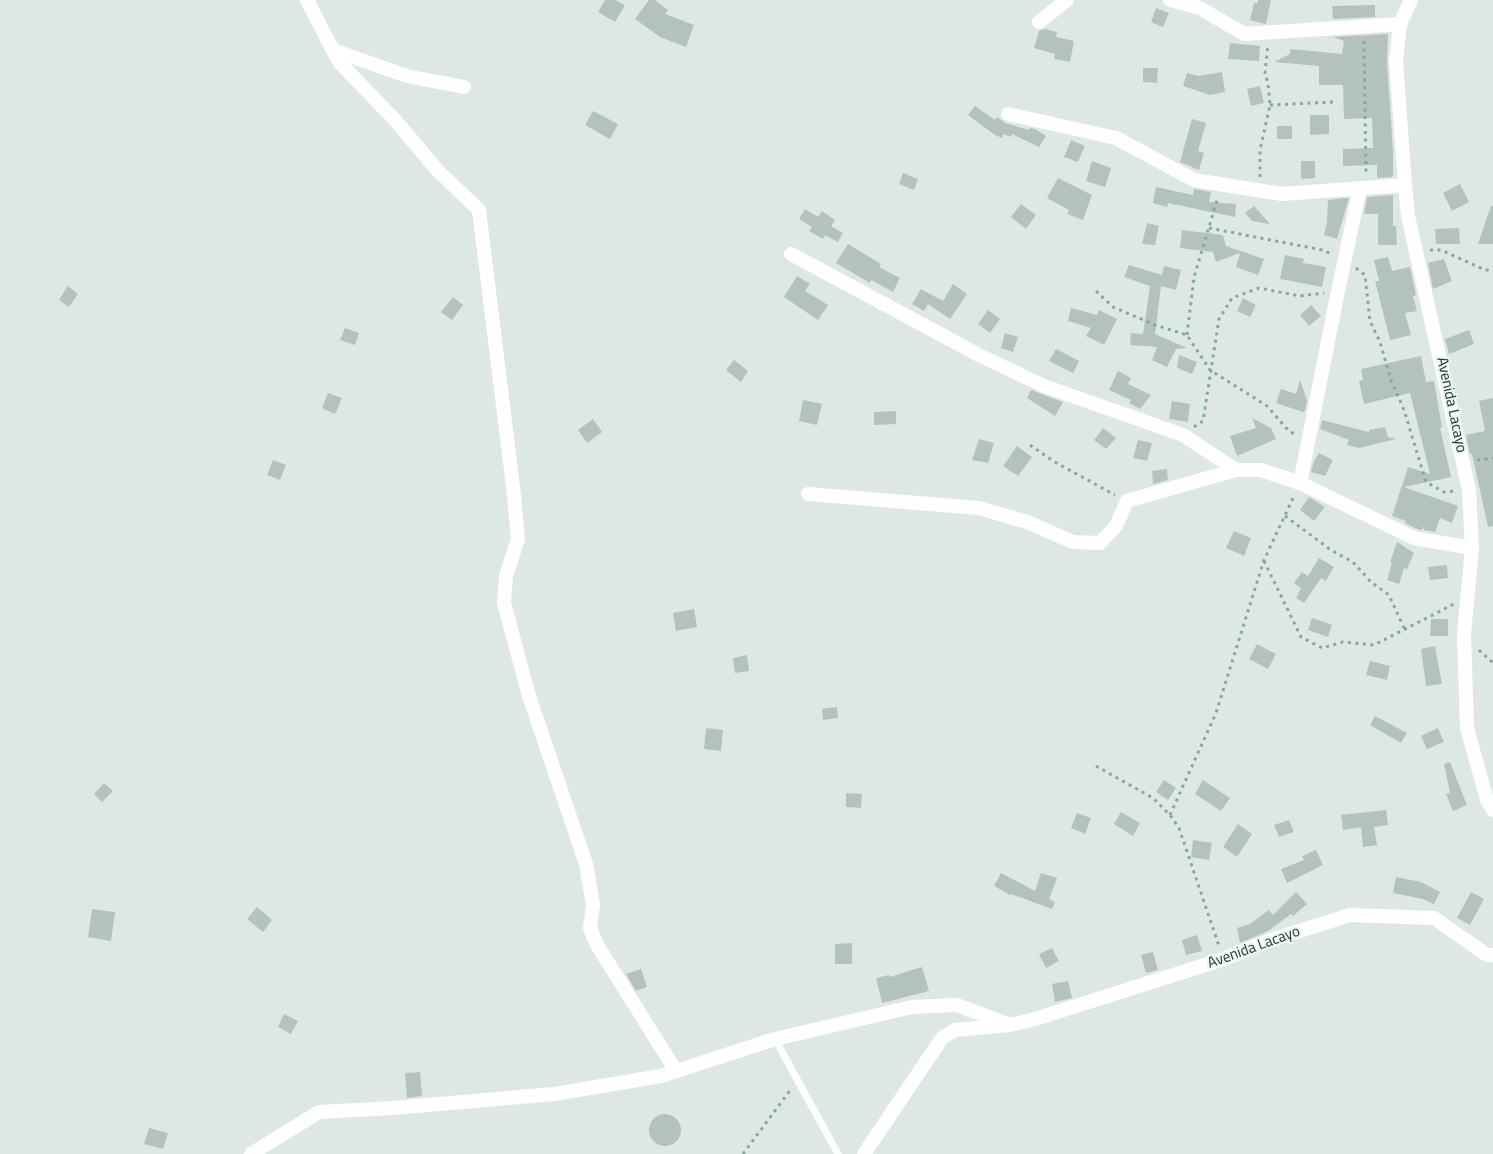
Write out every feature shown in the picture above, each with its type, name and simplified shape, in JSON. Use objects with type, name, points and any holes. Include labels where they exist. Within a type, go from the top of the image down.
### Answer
[{"type":"street","points":[[307,0],[339,62],[395,120],[438,171],[479,210],[518,539],[506,576],[504,603],[529,696],[586,864],[593,904],[590,928],[597,945],[676,1071]]},
{"type":"street","points":[[1040,22],[1067,0]]},
{"type":"street","points":[[1170,0],[1200,8],[1244,34],[1400,24]]},
{"type":"street","name":"Avenida Lacayo","points":[[1411,0],[1400,24],[1396,61],[1408,216],[1469,490],[1472,548],[1464,634],[1467,728],[1487,800],[1493,810]]},
{"type":"street","points":[[333,50],[407,76],[464,87]]},
{"type":"street","points":[[1008,114],[1116,138],[1194,180],[1282,194],[1405,184]]},
{"type":"street","points":[[1300,483],[1338,291],[1364,187]]},
{"type":"street","points":[[791,254],[979,355],[1044,386],[1183,435],[1236,470]]},
{"type":"street","points":[[808,494],[979,508],[1027,522],[1073,542],[1100,543],[1116,526],[1127,501],[1236,470],[1261,470],[1300,483],[1414,538],[1472,548]]},
{"type":"street","name":"Avenida Lacayo","points":[[864,1154],[942,1038],[955,1030],[1010,1025],[1035,1019],[1224,959],[1350,915],[1434,918],[1487,955],[1493,955]]},
{"type":"street","points":[[251,1154],[319,1112],[554,1094],[662,1076],[775,1039],[912,1007],[957,1005],[1010,1025]]},
{"type":"lane","points":[[775,1039],[838,1154]]},
{"type":"path","points":[[1364,27],[1364,187]]},
{"type":"path","points":[[1260,190],[1260,150],[1270,105],[1268,84],[1264,73],[1271,32]]},
{"type":"path","points":[[1270,105],[1334,102]]},
{"type":"path","points":[[1187,335],[1194,277],[1221,184]]},
{"type":"path","points":[[1209,228],[1322,250],[1345,259],[1365,275],[1370,321],[1380,342],[1391,380],[1404,410],[1426,482],[1444,492],[1469,490]]},
{"type":"path","points":[[1416,249],[1441,250],[1485,270],[1493,270]]},
{"type":"path","points":[[1183,435],[1203,421],[1219,319],[1232,298],[1259,288],[1300,296],[1338,291]]},
{"type":"path","points":[[1096,291],[1113,307],[1155,325],[1187,335],[1210,370],[1267,406],[1288,430],[1308,443]]},
{"type":"path","points":[[1030,445],[1079,477],[1127,501]]},
{"type":"path","points":[[1170,815],[1216,713],[1264,560],[1300,483]]},
{"type":"path","points":[[1285,516],[1331,550],[1353,562],[1371,582],[1389,595],[1404,628]]},
{"type":"path","points":[[1264,560],[1301,637],[1322,648],[1343,642],[1374,645],[1404,628],[1467,599]]},
{"type":"path","points":[[1096,766],[1153,798],[1179,828],[1224,959]]},
{"type":"path","points":[[743,1154],[798,1080]]},
{"type":"building","points":[[605,0],[615,0],[625,5],[615,22],[598,12]]},
{"type":"building","points":[[649,0],[655,0],[668,10],[665,14],[694,25],[686,47],[660,37],[635,19]]},
{"type":"building","points":[[1258,0],[1271,0],[1266,24],[1250,20],[1254,3],[1258,3]]},
{"type":"building","points":[[1375,5],[1375,17],[1333,19],[1332,6]]},
{"type":"building","points":[[1156,8],[1169,13],[1163,27],[1151,22]]},
{"type":"building","points":[[1045,29],[1057,32],[1056,37],[1074,41],[1070,62],[1054,59],[1055,54],[1034,48],[1039,31]]},
{"type":"building","points":[[1388,34],[1387,62],[1393,175],[1377,178],[1377,165],[1343,166],[1343,149],[1373,148],[1372,118],[1344,119],[1343,85],[1319,85],[1319,66],[1274,62],[1290,54],[1290,49],[1342,54],[1344,41],[1333,37]]},
{"type":"building","points":[[1230,43],[1260,46],[1259,61],[1228,59]]},
{"type":"building","points":[[1143,68],[1158,68],[1157,83],[1143,82]]},
{"type":"building","points":[[1222,72],[1225,92],[1210,95],[1183,86],[1187,73],[1198,76]]},
{"type":"building","points":[[1260,86],[1264,103],[1251,106],[1247,89]]},
{"type":"building","points":[[975,106],[995,120],[997,117],[1005,123],[1029,130],[1030,128],[1035,129],[1046,136],[1039,147],[1012,134],[1011,137],[1003,134],[1002,138],[968,115]]},
{"type":"building","points":[[593,111],[618,124],[610,139],[585,125]]},
{"type":"building","points":[[1310,115],[1329,115],[1329,134],[1310,135]]},
{"type":"building","points":[[1192,119],[1206,123],[1198,151],[1204,153],[1199,170],[1180,162]]},
{"type":"building","points":[[1277,126],[1292,126],[1292,139],[1277,139]]},
{"type":"building","points":[[1071,140],[1085,146],[1078,162],[1064,157]]},
{"type":"building","points":[[1092,161],[1111,168],[1105,187],[1086,181]]},
{"type":"building","points":[[1301,161],[1315,161],[1315,178],[1301,179]]},
{"type":"building","points":[[903,173],[918,179],[914,190],[899,184]]},
{"type":"building","points":[[1058,178],[1092,195],[1083,220],[1067,214],[1069,210],[1047,198]]},
{"type":"building","points":[[1460,184],[1469,202],[1452,211],[1443,193]]},
{"type":"building","points":[[1156,187],[1193,195],[1194,189],[1211,192],[1209,202],[1236,204],[1235,217],[1168,203],[1167,207],[1153,203]]},
{"type":"building","points":[[1393,195],[1393,226],[1396,226],[1397,245],[1378,245],[1378,214],[1364,214],[1367,197]]},
{"type":"building","points":[[1349,198],[1337,239],[1324,235],[1328,200]]},
{"type":"building","points":[[1021,204],[1036,215],[1026,229],[1011,217]]},
{"type":"building","points":[[1254,206],[1270,224],[1252,221],[1245,213]]},
{"type":"building","points":[[1491,206],[1493,206],[1493,244],[1478,244]]},
{"type":"building","points":[[805,209],[818,217],[822,211],[835,220],[831,226],[843,233],[838,242],[825,235],[823,239],[809,231],[812,227],[799,219]]},
{"type":"building","points":[[1147,223],[1159,226],[1155,245],[1142,244]]},
{"type":"building","points":[[1459,228],[1460,244],[1436,244],[1435,229]]},
{"type":"building","points":[[1182,230],[1223,235],[1226,246],[1264,259],[1258,275],[1236,267],[1240,253],[1216,262],[1213,252],[1180,248]]},
{"type":"building","points":[[848,244],[881,264],[879,267],[900,278],[893,292],[871,280],[870,283],[836,263]]},
{"type":"building","points":[[1285,255],[1304,259],[1303,263],[1326,267],[1322,287],[1280,279]]},
{"type":"building","points":[[1388,257],[1392,271],[1410,267],[1417,311],[1405,313],[1411,335],[1390,340],[1375,281],[1379,281],[1374,260]]},
{"type":"building","points":[[1444,259],[1452,281],[1433,289],[1428,263]]},
{"type":"building","points":[[1129,265],[1162,275],[1164,266],[1181,270],[1176,290],[1161,286],[1155,334],[1187,348],[1176,349],[1167,367],[1152,360],[1157,347],[1130,345],[1131,333],[1143,334],[1150,286],[1124,277]]},
{"type":"building","points":[[797,276],[810,284],[805,291],[828,305],[818,320],[784,297]]},
{"type":"building","points":[[953,284],[967,294],[950,319],[928,304],[924,311],[912,304],[921,289],[943,301]]},
{"type":"building","points":[[68,286],[78,294],[69,307],[59,300]]},
{"type":"building","points":[[453,297],[463,305],[452,320],[441,312]]},
{"type":"building","points":[[1243,298],[1256,305],[1250,317],[1237,311]]},
{"type":"building","points":[[1311,305],[1321,316],[1309,326],[1300,315]]},
{"type":"building","points":[[1071,308],[1097,315],[1099,310],[1117,319],[1104,345],[1086,336],[1091,328],[1068,321]]},
{"type":"building","points":[[988,310],[1000,319],[990,333],[978,324]]},
{"type":"building","points":[[345,328],[359,333],[355,345],[340,340]]},
{"type":"building","points":[[1469,330],[1474,344],[1449,354],[1445,339]]},
{"type":"building","points":[[1005,333],[1018,337],[1013,352],[1001,348]]},
{"type":"building","points":[[1056,349],[1079,361],[1073,373],[1049,361]]},
{"type":"building","points":[[1179,355],[1197,362],[1192,374],[1177,368]]},
{"type":"building","points":[[1421,356],[1426,382],[1434,381],[1442,427],[1440,428],[1451,477],[1404,487],[1458,506],[1452,523],[1440,518],[1435,532],[1424,530],[1424,526],[1422,530],[1417,529],[1405,523],[1406,521],[1392,516],[1408,467],[1430,474],[1410,393],[1364,404],[1359,381],[1363,380],[1361,369]]},
{"type":"building","points":[[734,360],[748,371],[741,382],[726,370]]},
{"type":"building","points":[[1118,371],[1131,378],[1128,384],[1151,395],[1140,409],[1129,403],[1131,400],[1109,390]]},
{"type":"building","points":[[1300,380],[1307,400],[1305,411],[1276,403],[1281,389],[1296,394]]},
{"type":"building","points":[[1031,390],[1063,402],[1055,416],[1027,398]]},
{"type":"building","points":[[328,393],[342,398],[335,414],[322,408]]},
{"type":"building","points":[[1493,398],[1493,526],[1488,527],[1466,435],[1485,431],[1479,401]]},
{"type":"building","points":[[803,400],[822,404],[817,425],[799,421]]},
{"type":"building","points":[[1172,401],[1190,404],[1188,422],[1169,419]]},
{"type":"building","points":[[896,411],[896,424],[874,425],[874,412]]},
{"type":"building","points":[[1252,418],[1271,428],[1276,439],[1237,456],[1230,436],[1256,428]]},
{"type":"building","points":[[593,419],[602,432],[587,443],[578,430]]},
{"type":"building","points":[[1322,420],[1369,432],[1369,430],[1385,427],[1388,437],[1396,439],[1359,448],[1347,445],[1349,440],[1320,429]]},
{"type":"building","points":[[1103,428],[1116,438],[1106,449],[1094,440]]},
{"type":"building","points":[[979,439],[994,443],[988,463],[972,460]]},
{"type":"building","points":[[1138,440],[1152,443],[1147,461],[1133,458]]},
{"type":"building","points":[[1017,446],[1032,457],[1018,476],[1003,466]]},
{"type":"building","points":[[1319,453],[1333,460],[1325,476],[1311,472]]},
{"type":"building","points":[[273,460],[286,465],[280,480],[267,475]]},
{"type":"building","points":[[1167,469],[1168,480],[1153,484],[1152,471]]},
{"type":"building","points":[[1309,497],[1325,507],[1314,521],[1300,510]]},
{"type":"building","points":[[1234,531],[1251,538],[1244,556],[1226,548]]},
{"type":"building","points":[[1397,542],[1414,553],[1407,569],[1404,568],[1399,584],[1387,580]]},
{"type":"building","points":[[1319,558],[1334,567],[1326,581],[1321,578],[1304,603],[1296,598],[1301,588],[1294,583],[1302,572],[1308,576]]},
{"type":"building","points":[[1447,565],[1448,578],[1430,580],[1428,567]]},
{"type":"building","points":[[694,609],[697,627],[676,631],[673,613]]},
{"type":"building","points":[[1312,618],[1332,625],[1328,637],[1308,630]]},
{"type":"building","points":[[1431,619],[1448,619],[1448,636],[1430,636]]},
{"type":"building","points":[[1257,644],[1276,654],[1268,669],[1249,659]]},
{"type":"building","points":[[1435,646],[1442,684],[1426,686],[1421,649]]},
{"type":"building","points":[[747,655],[749,671],[735,673],[733,658]]},
{"type":"building","points":[[1370,661],[1390,666],[1387,680],[1366,675]]},
{"type":"building","points":[[837,707],[838,718],[823,720],[822,709]]},
{"type":"building","points":[[1375,716],[1407,733],[1401,743],[1370,725]]},
{"type":"building","points":[[706,728],[723,730],[721,751],[704,749]]},
{"type":"building","points":[[1438,728],[1444,742],[1427,749],[1421,736]]},
{"type":"building","points":[[1450,762],[1467,805],[1453,811],[1446,794],[1450,793],[1444,764]]},
{"type":"building","points":[[1164,780],[1176,788],[1168,800],[1156,792]]},
{"type":"building","points":[[1203,780],[1230,798],[1221,811],[1195,794]]},
{"type":"building","points":[[104,783],[113,791],[102,802],[94,794]]},
{"type":"building","points":[[846,793],[862,794],[861,808],[846,807]]},
{"type":"building","points":[[1386,810],[1388,825],[1374,827],[1377,845],[1363,847],[1361,827],[1343,830],[1341,815]]},
{"type":"building","points":[[1121,812],[1140,823],[1133,836],[1114,824]]},
{"type":"building","points":[[1077,813],[1091,818],[1085,834],[1071,828]]},
{"type":"building","points":[[1289,820],[1294,832],[1279,837],[1274,825]]},
{"type":"building","points":[[1238,824],[1252,834],[1237,857],[1223,847]]},
{"type":"building","points":[[1193,840],[1212,843],[1209,860],[1191,857]]},
{"type":"building","points":[[1316,850],[1323,865],[1287,883],[1281,869],[1304,860],[1302,856]]},
{"type":"building","points":[[1001,873],[1035,891],[1041,873],[1057,878],[1049,899],[1055,902],[1052,909],[1010,895],[994,886]]},
{"type":"building","points":[[1396,877],[1421,882],[1440,892],[1434,904],[1423,899],[1393,893]]},
{"type":"building","points":[[1296,892],[1307,904],[1293,916],[1291,914],[1268,931],[1240,943],[1237,928],[1250,924],[1269,910],[1273,915]]},
{"type":"building","points":[[1471,892],[1484,899],[1470,925],[1457,918]]},
{"type":"building","points":[[257,907],[272,920],[263,932],[247,919]]},
{"type":"building","points":[[92,909],[115,912],[111,941],[88,937]]},
{"type":"building","points":[[1197,935],[1202,951],[1186,955],[1182,940]]},
{"type":"building","points":[[852,943],[852,964],[835,964],[835,944]]},
{"type":"building","points":[[1052,948],[1059,961],[1046,968],[1039,954]]},
{"type":"building","points":[[1153,952],[1158,970],[1146,973],[1141,955]]},
{"type":"building","points":[[922,967],[929,991],[882,1003],[876,978],[889,975],[890,977]]},
{"type":"building","points":[[641,969],[647,987],[636,991],[626,974]]},
{"type":"building","points":[[1068,981],[1072,998],[1055,1002],[1052,984]]},
{"type":"building","points":[[284,1014],[298,1021],[291,1034],[278,1027]]},
{"type":"building","points":[[420,1072],[422,1096],[407,1098],[405,1073]]},
{"type":"building","points":[[665,1114],[676,1119],[681,1130],[676,1141],[665,1146],[654,1141],[649,1130],[654,1119]]},
{"type":"building","points":[[149,1128],[168,1133],[163,1149],[144,1144]]}]
